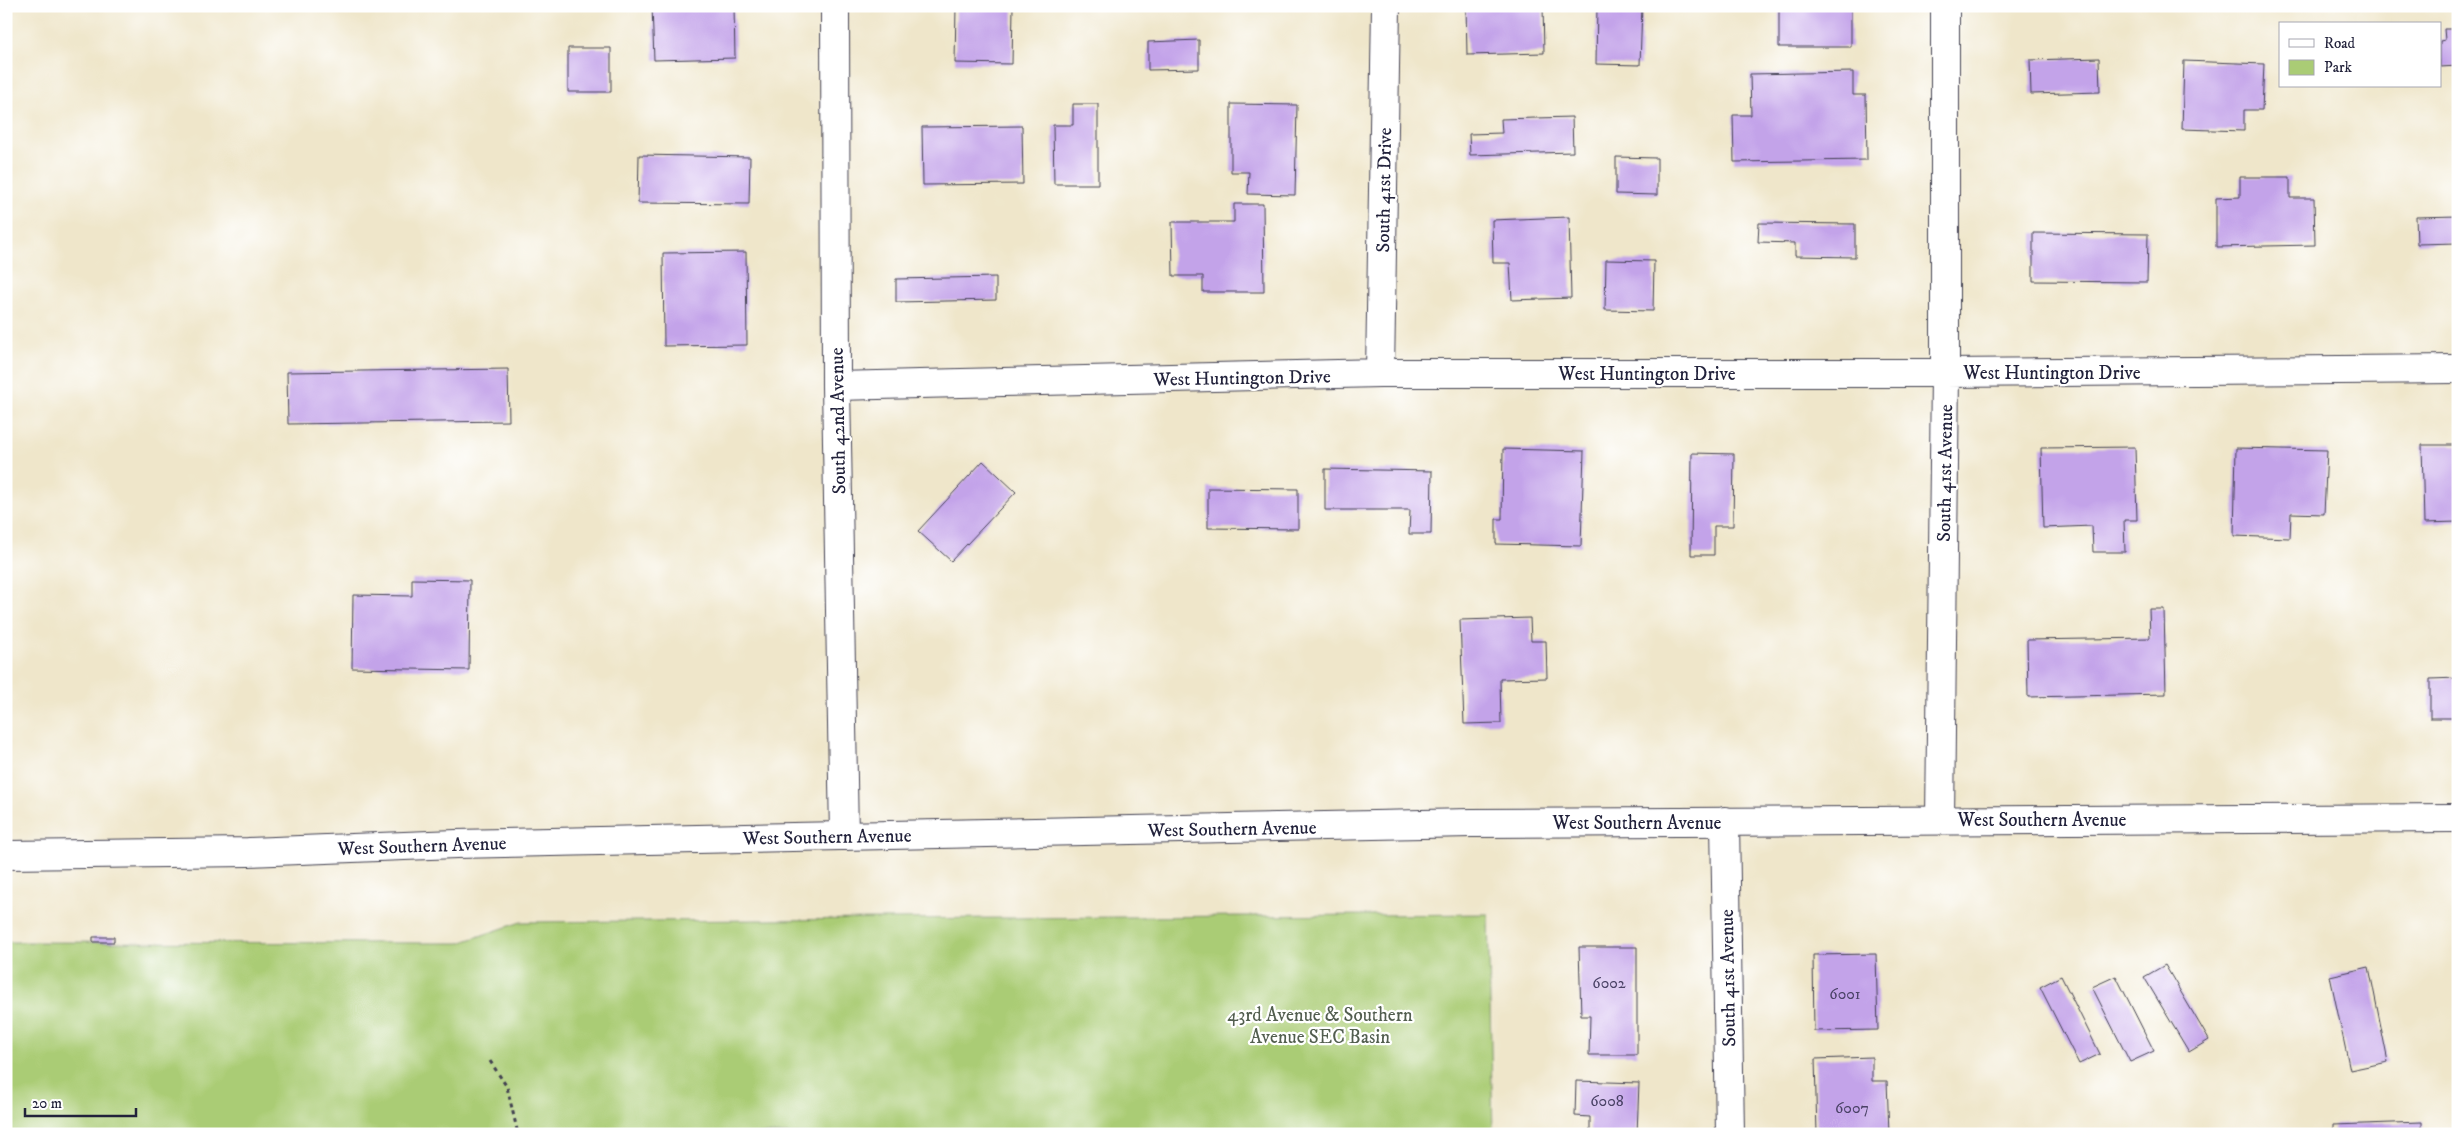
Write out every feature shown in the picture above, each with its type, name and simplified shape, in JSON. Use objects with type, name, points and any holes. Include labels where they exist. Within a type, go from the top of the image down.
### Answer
[{"type":"street","name":"South 42nd Avenue","points":[[835,6],[836,386],[844,836]]},
{"type":"street","name":"South 41st Drive","points":[[1380,374],[1386,6]]},
{"type":"street","name":"South 41st Avenue","points":[[1940,820],[1945,373],[1945,6]]},
{"type":"street","name":"West Huntington Drive","points":[[836,386],[1380,374],[1945,373],[2458,369]]},
{"type":"street","name":"West Southern Avenue","points":[[6,855],[238,852],[456,844],[1471,823],[2458,818]]},
{"type":"street","name":"South 41st Avenue","points":[[1726,821],[1730,1134]]},
{"type":"path","points":[[490,1061],[507,1087],[518,1134]]},
{"type":"green space","name":"43rd Avenue & Southern Avenue SEC Basin","points":[[1488,914],[1493,1134],[6,1134],[6,942],[459,943],[521,922]]},
{"type":"building","points":[[652,6],[734,6],[735,58],[654,60]]},
{"type":"building","points":[[956,6],[1013,6],[1012,64],[955,63]]},
{"type":"building","points":[[1466,6],[1543,6],[1544,53],[1467,55]]},
{"type":"building","points":[[1597,6],[1642,6],[1640,65],[1596,64]]},
{"type":"building","points":[[1779,6],[1851,6],[1851,47],[1779,47]]},
{"type":"building","points":[[2444,29],[2458,29],[2458,66],[2442,67],[2442,41],[2445,40]]},
{"type":"building","points":[[1199,40],[1199,69],[1148,70],[1148,42]]},
{"type":"building","points":[[568,48],[611,48],[611,92],[568,92]]},
{"type":"building","points":[[2099,58],[2100,92],[2031,94],[2030,60]]},
{"type":"building","points":[[2184,61],[2264,64],[2262,110],[2244,110],[2244,131],[2182,129]]},
{"type":"building","points":[[1853,72],[1853,95],[1866,95],[1867,160],[1734,162],[1733,115],[1751,115],[1750,74]]},
{"type":"building","points":[[1073,104],[1098,104],[1098,184],[1054,184],[1053,125],[1073,125]]},
{"type":"building","points":[[1231,104],[1297,105],[1295,195],[1248,194],[1249,172],[1231,172]]},
{"type":"building","points":[[1572,117],[1573,152],[1470,155],[1469,134],[1502,133],[1501,119]]},
{"type":"building","points":[[1022,126],[1023,184],[923,185],[922,127]]},
{"type":"building","points":[[639,155],[750,157],[749,204],[638,203]]},
{"type":"building","points":[[1616,157],[1657,158],[1657,195],[1616,194]]},
{"type":"building","points":[[2240,177],[2290,177],[2290,198],[2314,198],[2315,245],[2216,247],[2216,198],[2240,197]]},
{"type":"building","points":[[1234,204],[1263,204],[1264,292],[1203,292],[1203,276],[1173,276],[1172,222],[1234,222]]},
{"type":"building","points":[[2458,216],[2458,243],[2417,244],[2416,217]]},
{"type":"building","points":[[1569,217],[1571,298],[1512,300],[1510,263],[1493,263],[1492,220]]},
{"type":"building","points":[[1759,223],[1855,224],[1855,257],[1795,256],[1795,243],[1758,242]]},
{"type":"building","points":[[2033,233],[2148,234],[2147,282],[2033,281]]},
{"type":"building","points":[[746,252],[747,345],[664,346],[663,253]]},
{"type":"building","points":[[1606,260],[1654,261],[1653,311],[1605,310]]},
{"type":"building","points":[[996,277],[996,300],[896,302],[896,279]]},
{"type":"building","points":[[508,369],[509,421],[288,424],[287,372]]},
{"type":"building","points":[[2422,445],[2458,445],[2458,522],[2424,523]]},
{"type":"building","points":[[2135,447],[2137,520],[2124,520],[2125,552],[2093,552],[2092,526],[2043,528],[2041,448]]},
{"type":"building","points":[[2236,448],[2327,450],[2324,514],[2291,513],[2290,538],[2234,536]]},
{"type":"building","points":[[1503,449],[1584,451],[1581,546],[1496,544],[1496,519],[1502,519]]},
{"type":"building","points":[[1692,453],[1734,454],[1733,526],[1714,526],[1714,555],[1691,555]]},
{"type":"building","points":[[983,461],[1016,492],[951,561],[918,531]]},
{"type":"building","points":[[1325,469],[1432,471],[1431,534],[1409,534],[1410,510],[1325,510]]},
{"type":"building","points":[[1208,488],[1298,489],[1298,529],[1208,528]]},
{"type":"building","points":[[412,579],[470,580],[469,670],[352,668],[353,595],[412,596]]},
{"type":"building","points":[[2149,609],[2164,609],[2166,694],[2028,697],[2027,640],[2150,638]]},
{"type":"building","points":[[1530,618],[1531,641],[1546,641],[1547,678],[1500,679],[1501,723],[1464,724],[1460,620]]},
{"type":"building","points":[[2458,678],[2458,718],[2430,718],[2430,679]]},
{"type":"building","points":[[93,937],[114,937],[114,942],[93,942]]},
{"type":"building","points":[[1579,947],[1637,947],[1637,1055],[1589,1055],[1590,1016],[1581,1016]]},
{"type":"building","points":[[1876,954],[1878,1030],[1814,1031],[1813,955]]},
{"type":"building","points":[[2165,965],[2209,1040],[2189,1052],[2144,977]]},
{"type":"building","points":[[2369,967],[2388,1062],[2350,1070],[2330,976]]},
{"type":"building","points":[[2061,976],[2100,1054],[2079,1064],[2040,987]]},
{"type":"building","points":[[2116,976],[2154,1051],[2130,1062],[2092,987]]},
{"type":"building","points":[[1872,1057],[1872,1081],[1887,1081],[1889,1134],[1817,1134],[1815,1059]]},
{"type":"building","points":[[1576,1081],[1639,1083],[1637,1134],[1590,1134],[1590,1117],[1575,1116]]},
{"type":"building","points":[[2422,1122],[2422,1134],[2333,1134],[2333,1125]]}]
